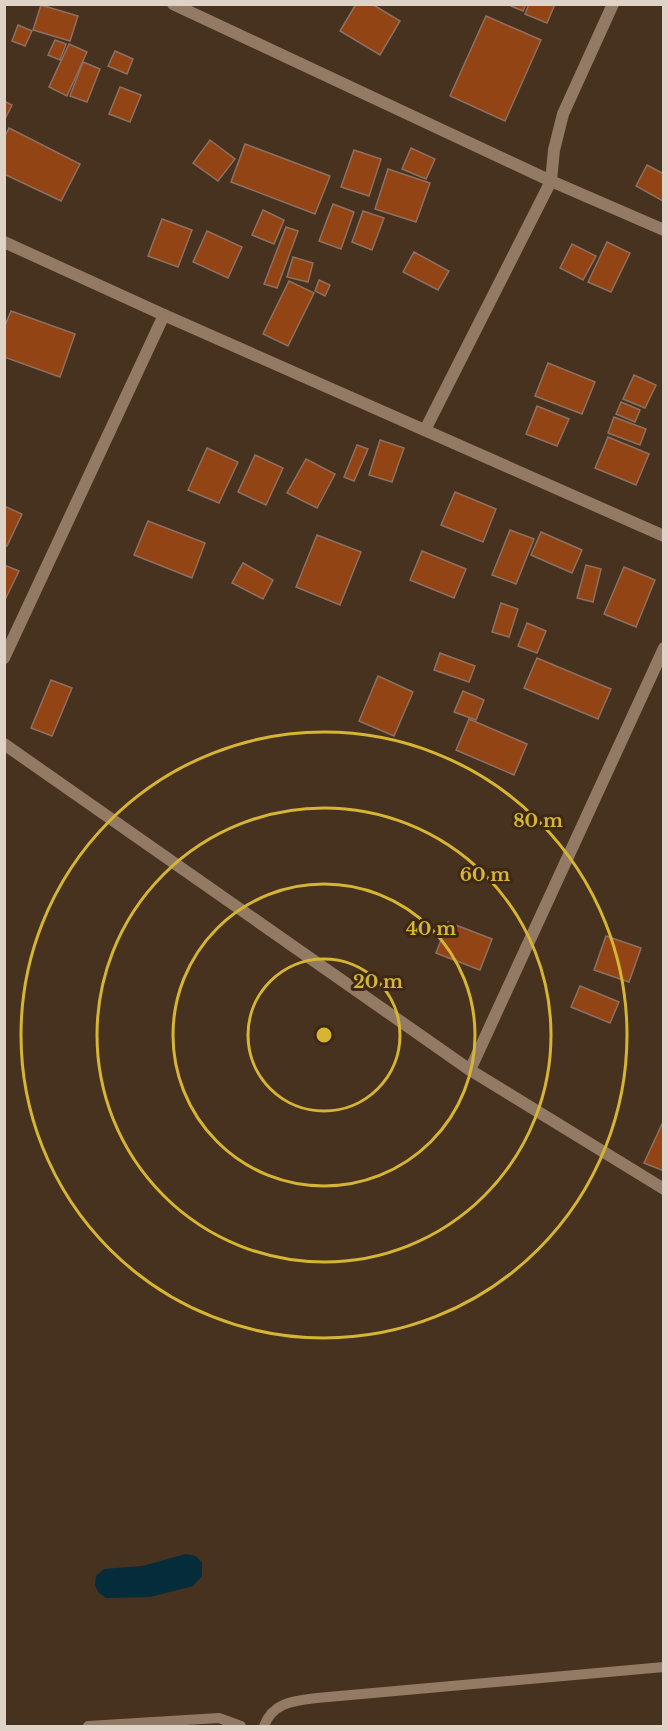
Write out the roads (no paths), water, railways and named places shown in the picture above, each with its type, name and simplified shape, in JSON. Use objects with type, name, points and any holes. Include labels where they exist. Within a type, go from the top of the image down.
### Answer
[{"type":"street","points":[[173,4],[551,181],[663,230]]},
{"type":"street","points":[[425,430],[551,181],[554,150],[563,114],[613,4]]},
{"type":"street","points":[[4,242],[663,536]]},
{"type":"street","points":[[4,658],[164,315]]},
{"type":"street","points":[[470,1070],[663,648]]},
{"type":"street","points":[[4,744],[470,1070],[663,1189]]},
{"type":"lane","points":[[264,1726],[267,1717],[286,1702],[663,1667]]},
{"type":"lane","points":[[88,1726],[219,1718],[241,1726]]},
{"type":"water","points":[[186,1554],[196,1556],[202,1563],[202,1576],[193,1586],[150,1597],[106,1598],[98,1592],[95,1585],[96,1576],[104,1569],[142,1566]]}]
